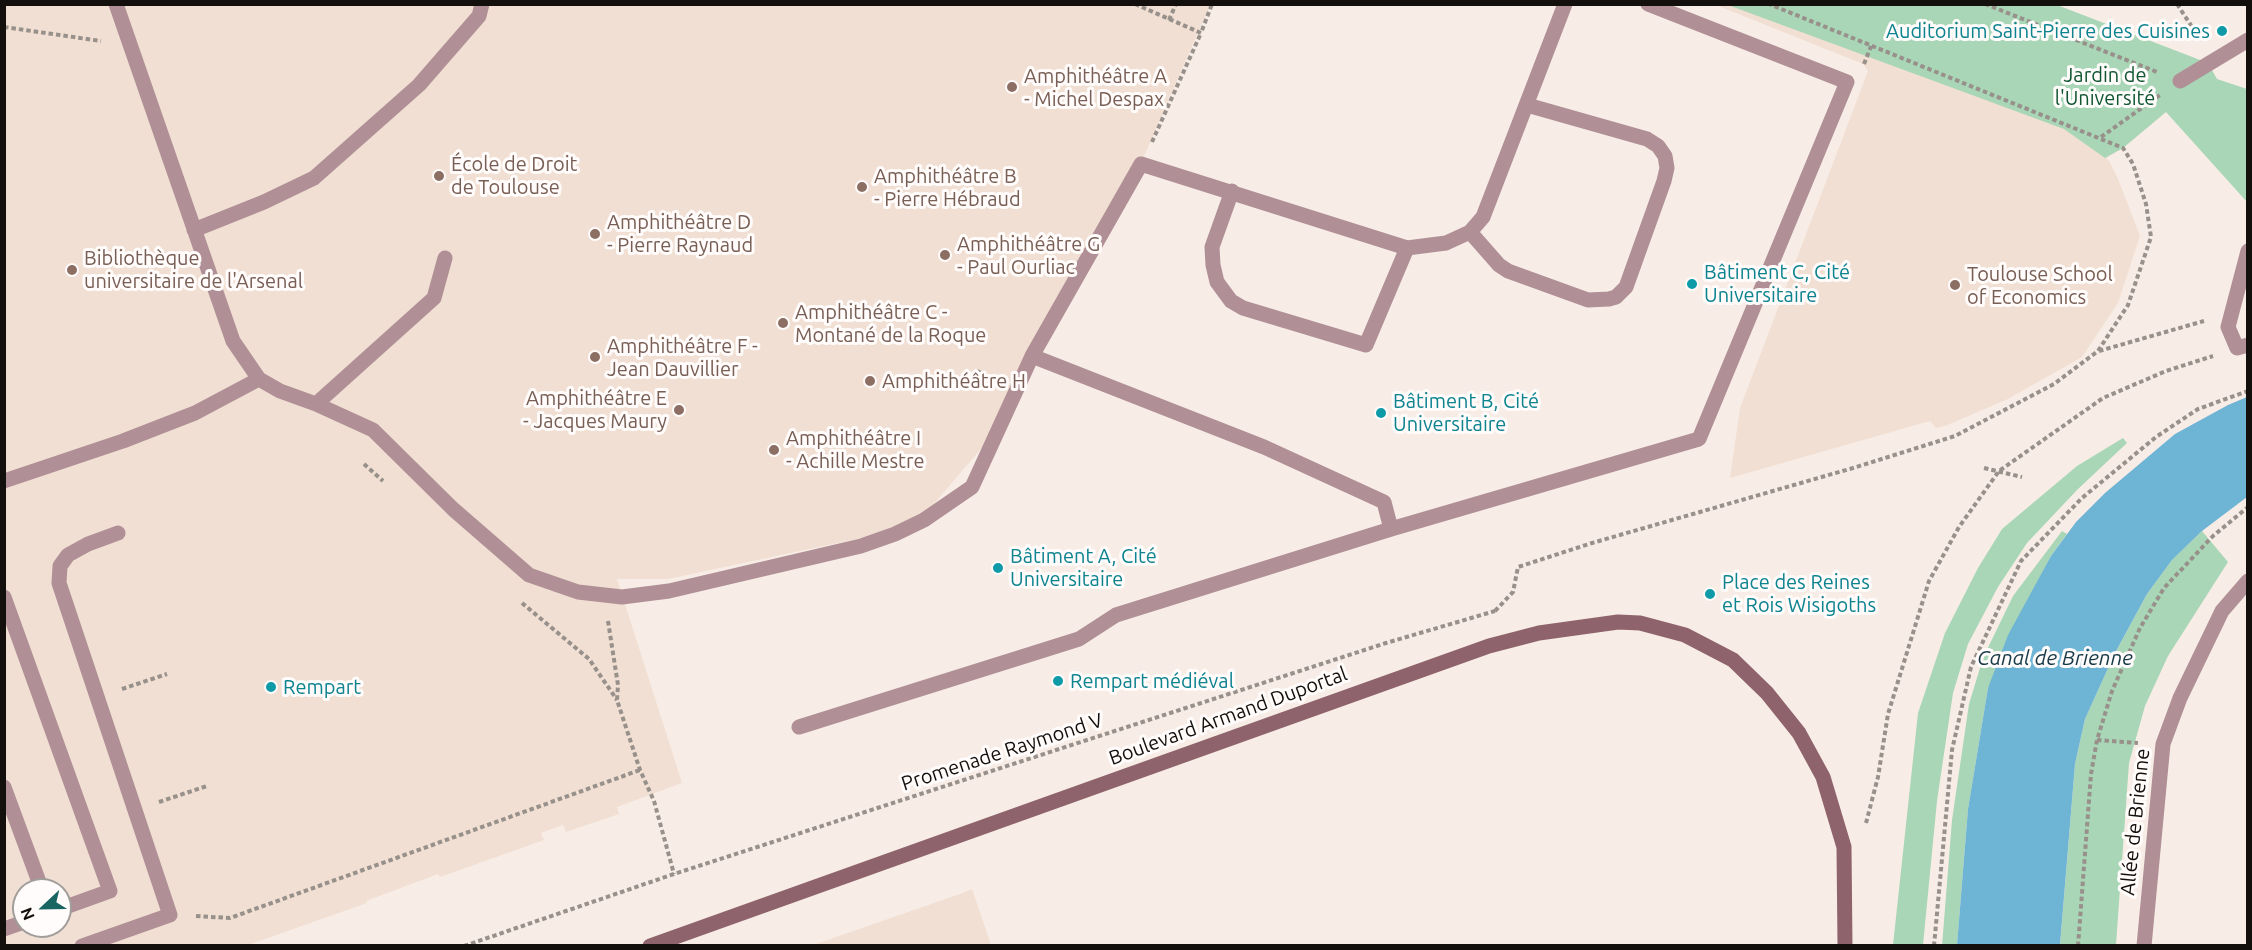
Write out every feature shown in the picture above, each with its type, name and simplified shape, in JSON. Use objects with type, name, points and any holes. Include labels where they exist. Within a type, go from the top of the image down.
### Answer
[{"type":"street","points":[[116,4],[233,341],[259,379],[280,391],[316,404],[373,430],[453,509],[529,575],[578,592],[622,597],[669,591],[861,546],[895,534],[924,520],[972,487],[1032,356],[1141,164],[1407,248],[1446,243],[1470,232],[1483,217],[1565,4]]},
{"type":"street","points":[[194,230],[264,202],[314,178],[419,85],[479,16],[482,4]]},
{"type":"street","points":[[799,727],[1079,639],[1116,615],[1391,529],[1699,439],[1846,82],[1648,4]]},
{"type":"street","points":[[2180,81],[2247,40]]},
{"type":"street","points":[[1470,232],[1499,265],[1508,271],[1588,300],[1597,302],[1616,297],[1626,287],[1664,181],[1667,168],[1665,156],[1658,146],[1647,139],[1527,105]]},
{"type":"street","points":[[1232,192],[1212,247],[1213,265],[1217,282],[1231,301],[1243,308],[1366,345],[1407,248]]},
{"type":"street","points":[[2242,346],[2228,327],[2247,251]]},
{"type":"street","points":[[316,404],[434,298],[445,258]]},
{"type":"street","points":[[1032,356],[1264,447],[1384,502],[1391,529]]},
{"type":"street","points":[[4,481],[123,441],[195,413],[259,379]]},
{"type":"street","points":[[82,945],[170,915],[59,583],[60,566],[68,555],[88,544],[118,533]]},
{"type":"street","name":"Allée de Brienne","points":[[2145,945],[2163,744],[2181,698],[2222,611],[2247,581]]},
{"type":"street","points":[[4,597],[110,891],[72,905]]},
{"type":"street","name":"Boulevard Armand Duportal","points":[[650,945],[1489,646],[1549,632],[1618,622],[1640,623],[1685,635],[1733,660],[1767,693],[1799,733],[1823,777],[1844,847],[1845,945]]},
{"type":"street","points":[[4,787],[38,878]]},
{"type":"path","points":[[1135,4],[1201,33]]},
{"type":"path","points":[[1169,20],[1176,4]]},
{"type":"path","points":[[1141,164],[1212,4]]},
{"type":"path","points":[[1506,641],[1495,611],[1513,592],[1518,567],[1592,543],[1947,439],[2054,384],[2098,351],[2128,305],[2151,237],[2146,204],[2133,164],[2123,148],[2101,137],[1769,4]]},
{"type":"path","points":[[1985,4],[2180,81]]},
{"type":"path","points":[[2177,4],[2213,60]]},
{"type":"path","points":[[4,27],[92,39],[131,48]]},
{"type":"path","points":[[2101,137],[2180,81]]},
{"type":"path","points":[[2098,351],[2230,314]]},
{"type":"path","points":[[1866,834],[1866,823],[1878,777],[1888,714],[1929,581],[1959,527],[1999,471],[2103,398],[2166,371],[2242,346]]},
{"type":"path","points":[[1934,945],[1952,750],[1968,678],[1971,667],[2021,561],[2082,498],[2156,438],[2198,409],[2247,391]]},
{"type":"path","points":[[1984,468],[2022,477]]},
{"type":"path","points":[[2078,945],[2091,774],[2097,740],[2112,691],[2140,628],[2164,588],[2213,536],[2247,507]]},
{"type":"path","name":"Promenade Raymond V","points":[[464,945],[674,874],[1386,643],[1495,611]]},
{"type":"path","points":[[611,632],[618,685],[617,700],[640,770],[654,801],[674,874]]},
{"type":"path","points":[[147,680],[167,674]]},
{"type":"path","points":[[2097,740],[2163,744]]},
{"type":"path","points":[[170,915],[230,918],[640,770]]},
{"type":"path","points":[[185,793],[207,786]]},
{"type":"path","points":[[1861,812],[1866,823]]},
{"type":"shaded area","points":[[5,5],[1210,5],[1141,163],[992,436],[927,512],[894,531],[668,579],[617,579],[682,783],[617,807],[619,814],[566,832],[563,825],[541,833],[544,840],[440,877],[438,874],[366,901],[367,903],[248,945],[5,946]]},
{"type":"shaded area","name":"Toulouse School of Economics","points":[[1716,5],[2057,5],[2166,112],[2123,148],[2106,158],[2118,179],[2140,236],[2118,303],[2082,357],[2008,399],[1945,426],[1936,428],[1930,421],[1730,478],[1740,408],[1868,71],[1863,64]]},
{"type":"shaded area","points":[[972,889],[991,945],[813,945],[960,894]]},
{"type":"green space","name":"Jardin de l'Université","points":[[1728,5],[2057,5],[2208,63],[2217,79],[2247,89],[2247,202],[2166,112],[2123,148],[2105,158],[2064,129]]},
{"type":"green space","points":[[2123,438],[2127,443],[2077,490],[2027,543],[1998,587],[1968,644],[1953,693],[1937,801],[1923,945],[1893,945],[1918,713],[1945,633],[1978,568],[2002,529],[2077,466]]},
{"type":"green space","points":[[2062,531],[2067,534],[2051,556],[2033,591],[1988,688],[1968,809],[1957,945],[1942,946],[1952,820],[1969,704],[1983,658],[2013,596]]},
{"type":"green space","points":[[2202,531],[2228,562],[2168,656],[2145,706],[2129,763],[2116,945],[2060,946],[2075,764],[2085,719],[2115,653],[2147,594],[2172,560]]},
{"type":"water","name":"Canal de Brienne","points":[[2247,397],[2247,497],[2202,531],[2172,560],[2147,594],[2115,653],[2085,719],[2075,764],[2060,945],[1957,945],[1968,809],[1988,688],[2008,635],[2051,556],[2076,522],[2105,493],[2175,434]]},
{"type":"place","name":"Auditorium Saint-Pierre des Cuisines","points":[[2222,31]]},
{"type":"place","name":"Amphithéâtre A - Michel Despax","points":[[1012,87]]},
{"type":"place","name":"École de Droit de Toulouse","points":[[439,176]]},
{"type":"place","name":"Amphithéâtre B - Pierre Hébraud","points":[[862,187]]},
{"type":"place","name":"Amphithéâtre D - Pierre Raynaud","points":[[595,234]]},
{"type":"place","name":"Amphithéâtre G - Paul Ourliac","points":[[945,255]]},
{"type":"place","name":"Bibliothèque universitaire de l'Arsenal","points":[[72,270]]},
{"type":"place","name":"Bâtiment C, Cité Universitaire","points":[[1692,284]]},
{"type":"place","name":"Toulouse School of Economics","points":[[1955,285]]},
{"type":"place","name":"Amphithéâtre C - Montané de la Roque","points":[[783,323]]},
{"type":"place","name":"Amphithéâtre F - Jean Dauvillier","points":[[595,357]]},
{"type":"place","name":"Amphithéâtre H","points":[[870,381]]},
{"type":"place","name":"Amphithéâtre E - Jacques Maury","points":[[679,410]]},
{"type":"place","name":"Bâtiment B, Cité Universitaire","points":[[1381,413]]},
{"type":"place","name":"Amphithéâtre I - Achille Mestre","points":[[774,450]]},
{"type":"place","name":"Bâtiment A, Cité Universitaire","points":[[998,568]]},
{"type":"place","name":"Place des Reines et Rois Wisigoths","points":[[1710,594]]},
{"type":"place","name":"Rempart médiéval","points":[[1058,681]]},
{"type":"place","name":"Rempart","points":[[271,687]]}]
